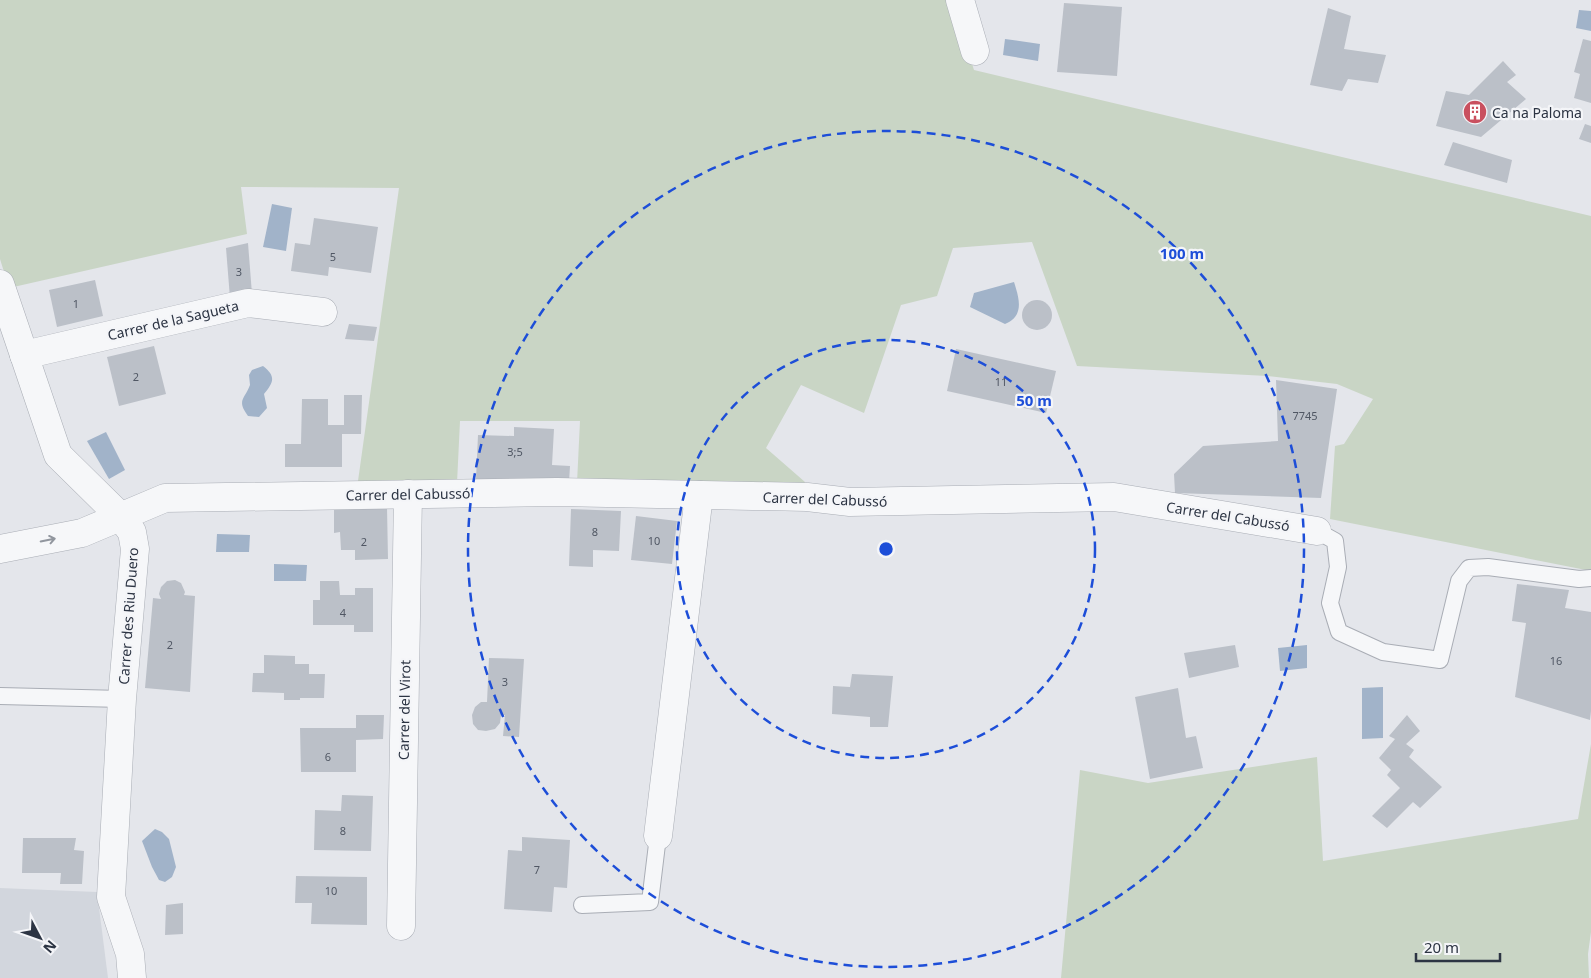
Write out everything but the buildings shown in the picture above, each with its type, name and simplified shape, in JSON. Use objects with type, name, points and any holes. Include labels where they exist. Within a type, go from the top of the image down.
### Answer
[{"type":"street","points":[[960,0],[975,51]]},
{"type":"street","name":"Carrer des Riu Duero","points":[[0,284],[58,454],[120,516],[132,532],[135,549],[122,698],[112,898],[131,966]]},
{"type":"street","name":"Carrer de la Sagueta","points":[[24,355],[248,303],[323,312]]},
{"type":"street","name":"Carrer del Cabussó","points":[[0,549],[82,533],[166,498],[408,494],[557,492],[807,497],[850,502],[1114,497],[1317,531]]},
{"type":"street","name":"Carrer del Virot","points":[[401,926],[408,494]]},
{"type":"street","points":[[658,836],[699,495]]},
{"type":"lane","name":"Carrer del Cabussó","points":[[1317,531],[1335,541],[1338,567],[1330,603],[1339,632],[1383,652],[1440,660],[1459,581],[1469,568],[1488,567],[1579,579],[1591,578]]},
{"type":"lane","points":[[0,696],[122,698]]},
{"type":"lane","points":[[582,906],[650,902],[658,836]]},
{"type":"shaded area","points":[[0,888],[97,892],[108,978],[0,978]]},
{"type":"green space","points":[[0,0],[951,0],[974,70],[1591,216],[1591,571],[1330,519],[1335,446],[1344,444],[1373,399],[1337,384],[1267,376],[1077,366],[1032,242],[953,248],[937,296],[901,305],[864,413],[801,385],[766,448],[805,482],[800,489],[577,483],[580,421],[460,421],[457,483],[358,481],[399,188],[241,187],[247,234],[9,288],[0,259]]},
{"type":"green space","points":[[1591,744],[1591,932],[1588,954],[1589,978],[1061,978],[1080,770],[1148,783],[1317,757],[1323,861],[1578,819]]},
{"type":"water","points":[[1579,10],[1591,11],[1591,31],[1576,28]]},
{"type":"water","points":[[1005,39],[1040,44],[1038,61],[1003,55]]},
{"type":"water","points":[[272,204],[292,208],[286,251],[263,247]]},
{"type":"water","points":[[1014,282],[1019,306],[1016,316],[1011,321],[1005,324],[970,307],[974,293]]},
{"type":"water","points":[[263,366],[272,376],[272,383],[264,394],[267,408],[259,417],[248,416],[244,411],[242,403],[250,385],[249,375],[252,370]]},
{"type":"water","points":[[106,432],[125,470],[109,479],[87,441]]},
{"type":"water","points":[[217,534],[250,535],[249,552],[216,552]]},
{"type":"water","points":[[274,564],[307,565],[306,581],[274,581]]},
{"type":"water","points":[[1307,645],[1307,668],[1280,671],[1278,648]]},
{"type":"water","points":[[1383,687],[1383,738],[1362,739],[1362,688]]},
{"type":"water","points":[[155,829],[162,832],[169,839],[176,867],[172,877],[165,882],[159,880],[142,841]]},
{"type":"place","name":"Ca na Paloma","points":[[1475,112]]}]
